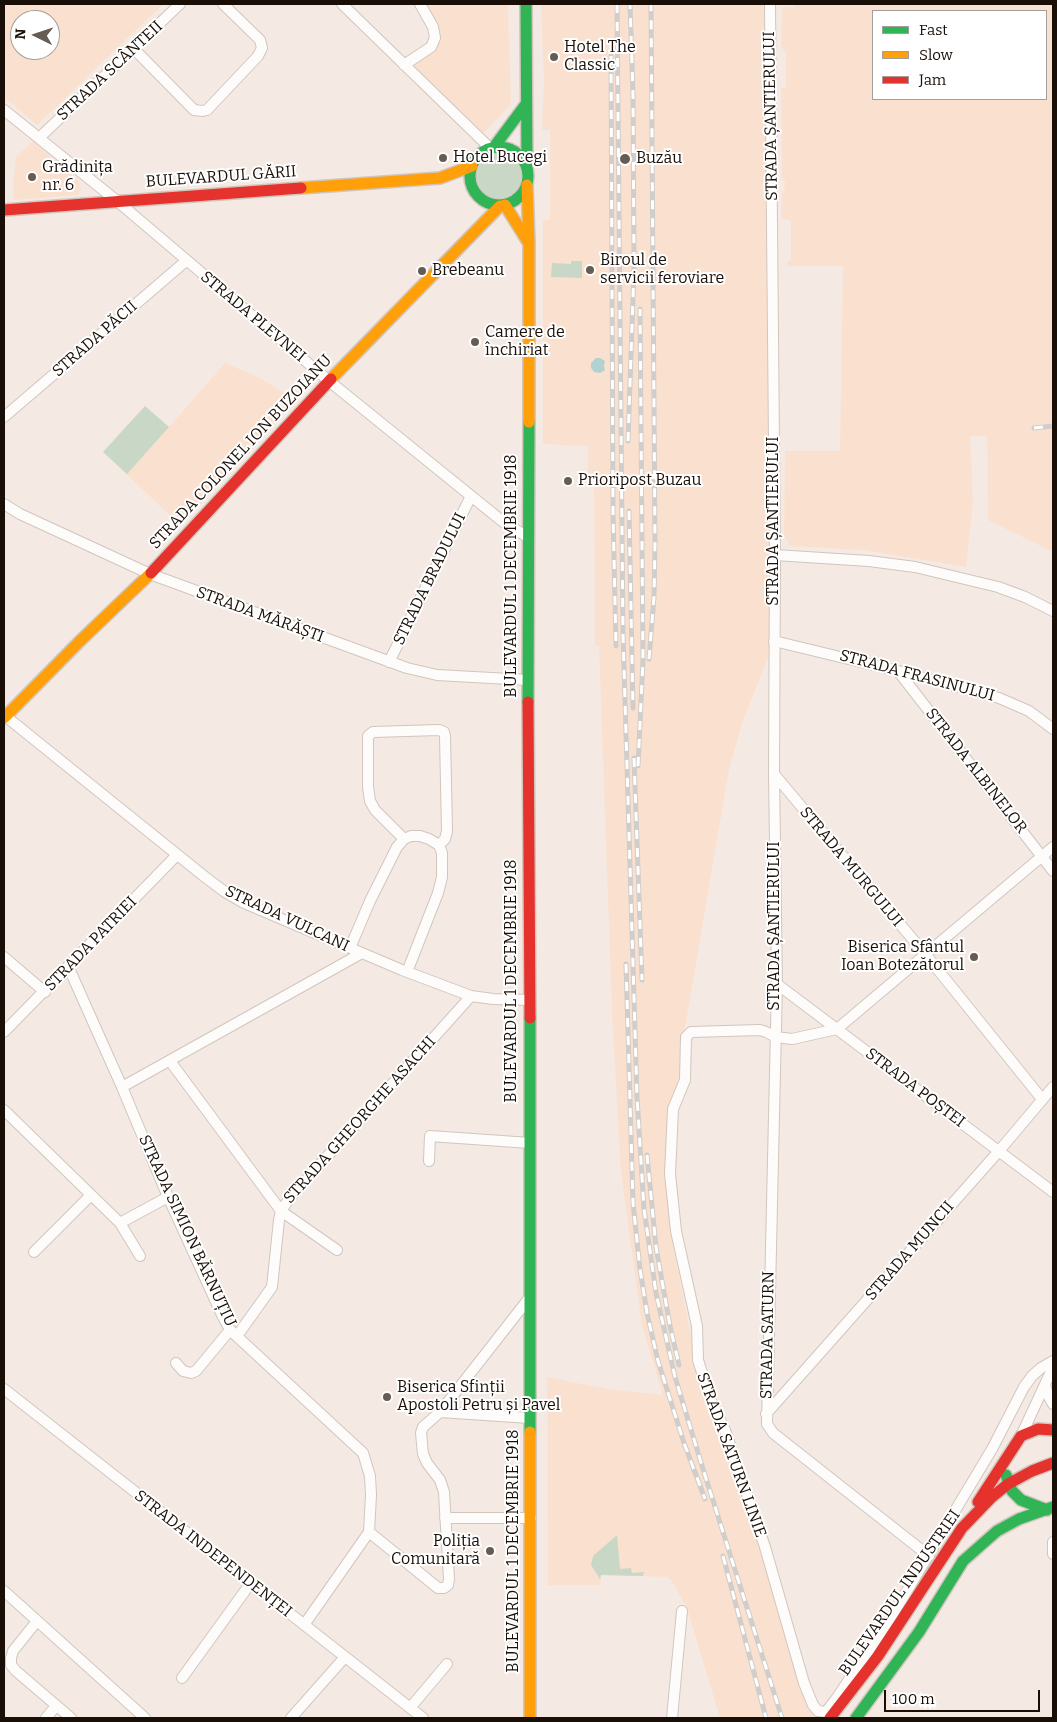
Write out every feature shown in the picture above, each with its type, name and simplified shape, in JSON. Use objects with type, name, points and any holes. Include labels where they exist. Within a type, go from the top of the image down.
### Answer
[{"type":"main road","points":[[526,4],[527,167],[529,176],[527,185],[519,198],[502,206],[492,205],[480,198],[471,186],[472,166],[482,152],[492,147],[526,104]]},
{"type":"main road","points":[[492,147],[504,147],[514,151],[522,158],[527,167]]},
{"type":"main road","name":"BULEVARDUL GĂRII","points":[[4,210],[440,178],[472,166]]},
{"type":"main road","name":"BULEVARDUL GĂRII","points":[[440,178],[471,186]]},
{"type":"main road","name":"BULEVARDUL 1 DECEMBRIE 1918","points":[[527,185],[529,243],[530,1718]]},
{"type":"main road","points":[[502,206],[529,243]]},
{"type":"main road","name":"STRADA COLONEL ION BUZOIANU","points":[[4,716],[150,574],[329,381],[502,206]]},
{"type":"main road","points":[[962,1528],[1021,1436],[1038,1430],[1053,1430]]},
{"type":"main road","points":[[1006,1458],[1005,1473],[1012,1491],[1021,1500],[1034,1506],[1050,1508]]},
{"type":"main road","name":"BULEVARDUL INDUSTRIEI","points":[[830,1718],[878,1656],[962,1528],[992,1497],[1008,1484],[1032,1471],[1053,1463]]},
{"type":"main road","name":"BULEVARDUL INDUSTRIEI","points":[[856,1718],[919,1632],[963,1560],[1004,1527],[1050,1508]]},
{"type":"street","name":"STRADA SCÂNTEII","points":[[39,138],[180,4]]},
{"type":"street","points":[[134,48],[194,110],[207,110],[258,56],[262,48],[260,40],[223,4]]},
{"type":"street","points":[[342,4],[492,147]]},
{"type":"street","points":[[404,65],[430,47],[435,38],[434,32],[420,4]]},
{"type":"street","name":"STRADA ȘANTIERULUI","points":[[770,4],[775,555],[776,1038]]},
{"type":"street","name":"STRADA PLEVNEI","points":[[4,110],[117,201],[329,381],[502,521],[529,538]]},
{"type":"street","name":"STRADA PĂCII","points":[[4,417],[186,261]]},
{"type":"street","name":"STRADA BRADULUI","points":[[389,662],[471,496]]},
{"type":"street","name":"STRADA MĂRĂȘTI","points":[[4,504],[20,514],[150,574],[417,672],[437,675],[528,680]]},
{"type":"street","points":[[775,555],[869,561],[915,567],[998,587],[1026,597],[1053,611]]},
{"type":"street","name":"STRADA FRASINULUI","points":[[774,641],[898,670],[1013,703],[1029,711],[1053,728]]},
{"type":"street","name":"STRADA ALBINELOR","points":[[898,670],[1053,871]]},
{"type":"street","name":"STRADA VULCANI","points":[[4,716],[225,892],[244,903],[407,972],[472,996],[530,1000]]},
{"type":"street","points":[[404,839],[375,810],[370,801],[368,787],[368,736],[373,732],[439,730],[444,732],[445,736],[447,831],[445,839],[439,845]]},
{"type":"street","name":"STRADA MURGULUI","points":[[774,774],[926,955],[1042,1099]]},
{"type":"street","points":[[350,948],[397,847],[404,839],[411,836],[430,839],[439,845],[443,862],[442,877],[438,893],[407,972]]},
{"type":"street","points":[[776,1038],[797,1039],[837,1029],[1053,847]]},
{"type":"street","name":"STRADA PATRIEI","points":[[4,1032],[178,855]]},
{"type":"street","points":[[122,1087],[362,953]]},
{"type":"street","points":[[4,957],[45,992]]},
{"type":"street","name":"STRADA SIMION BĂRNUȚIU","points":[[68,966],[168,1197],[218,1306],[234,1333],[363,1454],[370,1476],[372,1495],[369,1532]]},
{"type":"street","name":"STRADA POȘTEI","points":[[777,984],[1053,1192]]},
{"type":"street","name":"STRADA GHEORGHE ASACHI","points":[[176,1363],[182,1371],[196,1372],[234,1333],[272,1287],[281,1211],[289,1198],[472,996]]},
{"type":"street","name":"STRADA SATURN LINIE","points":[[776,1038],[760,1030],[691,1032],[686,1037],[685,1080],[673,1109],[670,1174],[676,1231],[697,1326],[698,1360],[706,1389],[725,1430],[759,1531],[804,1683],[818,1711],[826,1712],[836,1700],[929,1556]]},
{"type":"street","name":"STRADA SATURN","points":[[776,1038],[767,1424],[773,1434],[929,1556]]},
{"type":"street","points":[[170,1061],[281,1211],[337,1250]]},
{"type":"street","name":"STRADA MUNCII","points":[[766,1414],[1053,1087]]},
{"type":"street","points":[[4,1110],[120,1223],[140,1256]]},
{"type":"street","points":[[429,1161],[430,1136],[530,1143]]},
{"type":"street","points":[[34,1252],[91,1194]]},
{"type":"street","points":[[120,1223],[168,1197]]},
{"type":"street","points":[[304,1625],[369,1532],[438,1588],[444,1588],[448,1585],[444,1492],[440,1480],[423,1454],[421,1433],[423,1427],[440,1412],[530,1297]]},
{"type":"street","points":[[929,1556],[992,1449],[1024,1387],[1032,1376],[1053,1361]]},
{"type":"street","points":[[1021,1436],[1053,1367]]},
{"type":"street","points":[[1045,1385],[1053,1404]]},
{"type":"street","name":"STRADA INDEPENDENȚEI","points":[[4,1389],[419,1717]]},
{"type":"street","points":[[440,1412],[530,1418]]},
{"type":"street","points":[[445,1518],[531,1518]]},
{"type":"street","points":[[1053,1542],[1053,1554]]},
{"type":"street","points":[[182,1678],[250,1584]]},
{"type":"street","points":[[4,1591],[133,1715],[145,1718]]},
{"type":"street","points":[[672,1718],[682,1611]]},
{"type":"street","points":[[37,1621],[14,1651],[10,1658],[11,1665],[72,1718]]},
{"type":"street","points":[[290,1718],[345,1657]]},
{"type":"street","points":[[410,1708],[447,1664]]},
{"type":"street","points":[[46,1718],[56,1706]]},
{"type":"shaded area","points":[[4,4],[163,4],[37,125],[4,97]]},
{"type":"shaded area","points":[[427,4],[508,4],[511,104],[483,134],[414,67],[441,41]]},
{"type":"shaded area","points":[[541,4],[765,4],[771,581],[769,655],[742,723],[729,770],[683,1039],[683,1073],[670,1112],[673,1246],[699,1376],[723,1431],[744,1497],[823,1718],[720,1718],[687,1608],[671,1580],[667,1577],[601,1575],[600,1585],[548,1585],[547,1377],[607,1389],[663,1395],[642,1326],[621,1173],[612,1013],[599,646],[595,646],[594,473],[588,473],[588,446],[543,444],[543,220],[550,220],[550,130],[542,130],[544,81]]},
{"type":"shaded area","points":[[794,4],[1053,4],[1053,552],[988,520],[987,436],[970,436],[973,500],[966,567],[863,550],[790,546],[784,537],[785,451],[840,451],[843,266],[787,266],[787,262],[791,260],[791,221],[781,218],[782,193],[784,193],[785,181],[782,180],[781,88],[786,88],[786,53],[781,47],[782,7],[794,7]]},
{"type":"shaded area","points":[[33,141],[79,181],[81,188],[78,195],[14,200],[13,181],[16,157]]},
{"type":"shaded area","points":[[225,363],[260,378],[294,399],[181,526],[103,452],[145,406],[169,427]]},
{"type":"green space","points":[[503,154],[515,160],[520,167],[520,185],[515,192],[508,197],[495,198],[487,195],[480,188],[477,172],[480,164],[487,157]]},
{"type":"green space","points":[[571,261],[582,261],[582,278],[551,277],[552,263],[571,264]]},
{"type":"green space","points":[[145,406],[169,427],[127,474],[103,452]]},
{"type":"green space","points":[[617,1535],[620,1569],[631,1568],[632,1573],[644,1572],[643,1576],[601,1575],[600,1579],[591,1565],[593,1556]]},
{"type":"water","points":[[596,358],[605,361],[605,370],[600,373],[594,372],[591,368],[591,363]]},
{"type":"railway","points":[[617,4],[623,634],[637,1097],[644,1209],[656,1293],[675,1377],[782,1718]]},
{"type":"railway","points":[[628,441],[634,269],[633,94],[630,4]]},
{"type":"railway","points":[[649,659],[654,597],[655,543],[651,4]]},
{"type":"railway","points":[[611,56],[613,514],[616,646]]},
{"type":"railway","points":[[638,766],[643,660],[640,309]]},
{"type":"railway","points":[[1034,428],[1053,426]]},
{"type":"railway","points":[[629,511],[633,708]]},
{"type":"railway","points":[[634,758],[642,980]]},
{"type":"railway","points":[[626,964],[633,1203],[640,1269],[647,1313],[658,1361],[684,1443],[705,1499]]},
{"type":"railway","points":[[647,1155],[656,1247],[679,1365]]},
{"type":"railway","points":[[723,1556],[766,1718]]},
{"type":"traffic: fast","points":[[526,4],[527,166]]},
{"type":"traffic: fast","points":[[494,147],[526,104]]},
{"type":"traffic: fast","points":[[493,147],[505,147],[520,155],[528,170],[528,176],[528,182],[520,197],[505,205],[493,205],[478,197],[470,182],[470,170],[478,155],[493,147]]},
{"type":"traffic: fast","points":[[528,702],[529,422]]},
{"type":"traffic: fast","points":[[530,1018],[530,1432]]},
{"type":"traffic: fast","points":[[1006,1475],[1012,1491],[1021,1500],[1047,1510]]},
{"type":"traffic: fast","points":[[856,1718],[919,1632],[963,1561],[997,1531],[1019,1519],[1053,1507]]},
{"type":"traffic: slow","points":[[301,188],[440,178],[472,166]]},
{"type":"traffic: slow","points":[[527,185],[529,243],[529,422]]},
{"type":"traffic: slow","points":[[505,205],[528,242]]},
{"type":"traffic: slow","points":[[331,379],[500,206]]},
{"type":"traffic: slow","points":[[4,718],[151,573]]},
{"type":"traffic: slow","points":[[530,1432],[530,1718]]},
{"type":"traffic: jam","points":[[4,210],[301,188]]},
{"type":"traffic: jam","points":[[151,573],[331,379]]},
{"type":"traffic: jam","points":[[528,702],[530,1018]]},
{"type":"traffic: jam","points":[[978,1502],[1021,1436],[1038,1429],[1053,1430]]},
{"type":"traffic: jam","points":[[830,1718],[878,1656],[962,1528],[992,1497],[1008,1484],[1032,1471],[1053,1463]]},
{"type":"place","name":"Hotel The Classic","points":[[554,57]]},
{"type":"place","name":"Hotel Bucegi","points":[[443,158]]},
{"type":"place","name":"Buzău","points":[[625,159]]},
{"type":"place","name":"Grădinița nr. 6","points":[[32,177]]},
{"type":"place","name":"Biroul de servicii feroviare","points":[[590,270]]},
{"type":"place","name":"Brebeanu","points":[[422,271]]},
{"type":"place","name":"Camere de închiriat","points":[[475,342]]},
{"type":"place","name":"Prioripost Buzau","points":[[568,481]]},
{"type":"place","name":"Biserica Sfântul Ioan Botezătorul","points":[[974,957]]},
{"type":"place","name":"Biserica Sfinții Apostoli Petru și Pavel","points":[[387,1397]]},
{"type":"place","name":"Poliția Comunitară","points":[[490,1551]]}]
